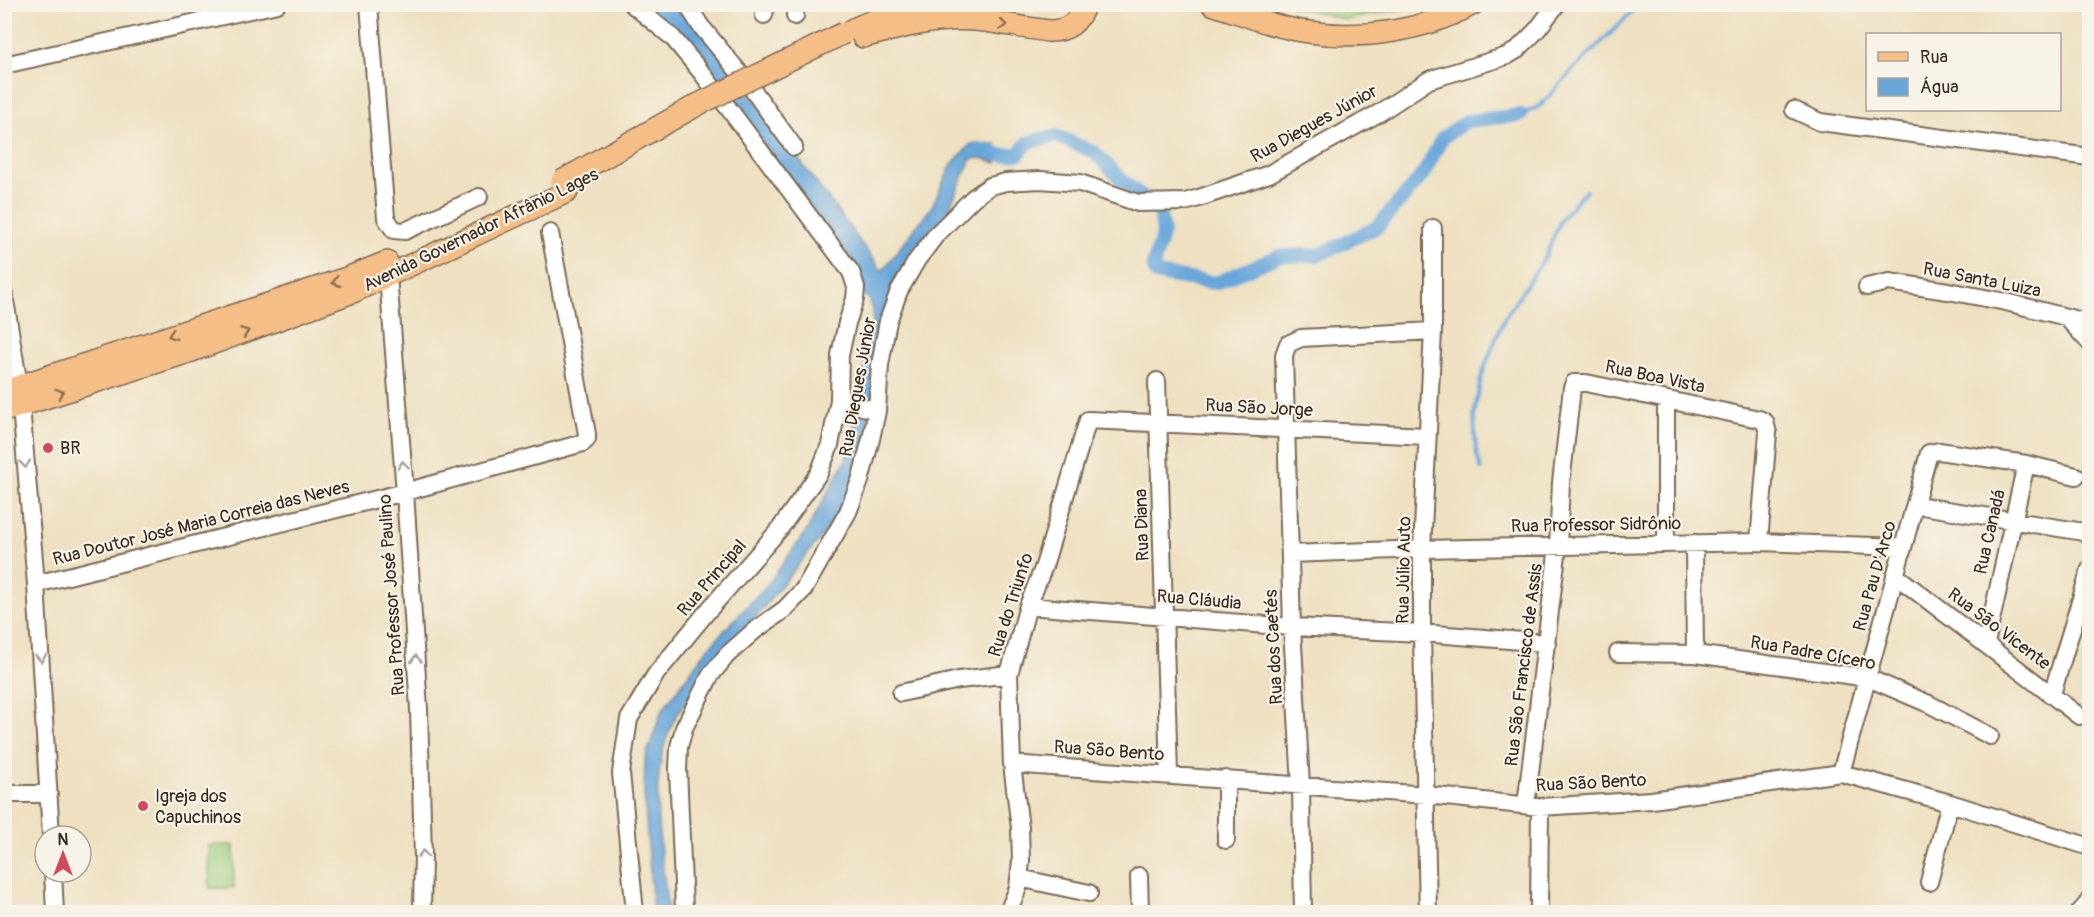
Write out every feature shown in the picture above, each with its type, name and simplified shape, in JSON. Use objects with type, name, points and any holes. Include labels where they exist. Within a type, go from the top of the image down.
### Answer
[{"type":"main road","name":"Avenida Governador Afrânio Lages","points":[[852,38],[913,4]]},
{"type":"main road","name":"Avenida Governador Afrânio Lages","points":[[12,398],[199,349],[354,292],[564,187],[697,105],[852,38],[939,4]]},
{"type":"main road","points":[[852,38],[903,27],[972,20],[1060,31],[1076,22],[1085,4]]},
{"type":"main road","points":[[1212,4],[1298,30],[1339,35],[1372,34],[1402,29],[1437,20],[1473,4]]},
{"type":"main road","points":[[1255,4],[1298,18],[1359,23],[1389,21],[1452,4]]},
{"type":"main road","name":"Avenida Governador Afrânio Lages","points":[[12,398],[21,399],[53,375],[347,278],[564,187]]},
{"type":"street","points":[[4,65],[277,4]]},
{"type":"street","points":[[369,4],[388,224],[394,230],[405,231],[479,197]]},
{"type":"street","name":"Rua Principal","points":[[632,4],[672,37],[702,73],[851,273],[856,287],[840,355],[846,402],[819,473],[779,530],[656,674],[629,719],[621,773],[635,912]]},
{"type":"street","points":[[687,4],[700,25],[747,82],[794,147]]},
{"type":"street","name":"Rua Diegues Júnior","points":[[684,908],[678,769],[679,747],[684,728],[710,676],[727,655],[754,631],[785,609],[804,589],[848,512],[860,481],[875,411],[888,321],[899,291],[917,260],[936,235],[973,198],[990,186],[1006,182],[1040,180],[1080,183],[1138,203],[1185,202],[1269,174],[1379,113],[1429,80],[1507,56],[1529,38],[1557,4]]},
{"type":"street","points":[[1794,110],[1820,122],[2090,157]]},
{"type":"street","name":"Rua Júlio Auto","points":[[1428,912],[1422,549],[1433,331],[1433,228]]},
{"type":"street","name":"Rua Doutor José Maria Correia das Neves","points":[[36,585],[405,492],[583,443],[587,439],[587,434],[550,233]]},
{"type":"street","name":"Rua Professor José Paulino","points":[[388,276],[405,492],[417,570],[423,856],[422,912]]},
{"type":"street","name":"Rua Santa Luiza","points":[[1867,287],[1889,282],[1948,291],[2006,302],[2090,323]]},
{"type":"street","points":[[4,294],[12,398],[36,585],[50,824]]},
{"type":"street","points":[[2067,318],[2090,343]]},
{"type":"street","name":"Rua dos Caetés","points":[[1303,912],[1301,786],[1292,627],[1286,348],[1291,342],[1301,338],[1433,331]]},
{"type":"street","name":"Rua Diana","points":[[1157,381],[1168,774]]},
{"type":"street","name":"Rua Boa Vista","points":[[1567,422],[1572,388],[1574,383],[1580,382],[1760,419],[1765,422],[1768,433],[1759,542]]},
{"type":"street","points":[[1666,400],[1666,543]]},
{"type":"street","points":[[846,402],[875,411]]},
{"type":"street","name":"Rua São Jorge","points":[[1089,420],[1428,436]]},
{"type":"street","name":"Rua do Triunfo","points":[[1008,912],[1018,888],[1020,828],[1012,764],[1009,674],[1028,606],[1066,499],[1089,420]]},
{"type":"street","name":"Rua São Francisco de Assis","points":[[1539,912],[1533,806],[1558,546],[1567,422]]},
{"type":"street","name":"Rua Pau D'Arco","points":[[1841,773],[1931,452],[1939,451],[2026,464]]},
{"type":"street","points":[[2026,464],[2076,476]]},
{"type":"street","name":"Rua Canadá","points":[[1986,643],[2026,464]]},
{"type":"street","points":[[1916,505],[2090,533]]},
{"type":"street","name":"Rua Professor Sidrônio","points":[[1290,554],[1666,543],[1759,542],[1903,547]]},
{"type":"street","points":[[1694,543],[1695,654]]},
{"type":"street","points":[[2052,694],[2090,569]]},
{"type":"street","name":"Rua São Vicente","points":[[1895,575],[2079,716]]},
{"type":"street","name":"Rua Cláudia","points":[[1028,606],[1292,627],[1422,633],[1547,643]]},
{"type":"street","name":"Rua Padre Cícero","points":[[1618,652],[1695,654],[1868,678],[1929,704],[1990,736]]},
{"type":"street","points":[[901,693],[959,680],[1009,674]]},
{"type":"street","name":"Rua São Bento","points":[[1012,764],[1168,774],[1533,806],[1652,800],[1841,773],[1950,803],[2090,847]]},
{"type":"street","points":[[1226,779],[1226,840]]},
{"type":"street","points":[[4,794],[49,794]]},
{"type":"street","points":[[1929,882],[1950,803]]},
{"type":"street","points":[[1139,876],[1140,912]]},
{"type":"street","points":[[1019,878],[1089,893]]},
{"type":"street","points":[[54,884],[55,912]]},
{"type":"street","points":[[2080,912],[2090,901]]},
{"type":"green space","points":[[1289,5],[1421,5],[1346,20]]},
{"type":"green space","points":[[209,845],[234,845],[234,888],[209,888]]},
{"type":"water","points":[[638,5],[679,5],[736,75],[882,271],[931,208],[952,164],[971,144],[997,144],[997,163],[982,158],[971,159],[947,213],[912,250],[889,311],[864,449],[848,494],[826,531],[678,712],[671,728],[662,755],[658,794],[659,834],[668,912],[653,912],[644,794],[645,759],[662,710],[709,647],[768,584],[806,532],[846,459],[873,321],[868,283],[854,262],[688,53]]},
{"type":"waterway","points":[[1521,115],[1540,106],[1640,4]]},
{"type":"waterway","points":[[979,150],[1003,155],[1019,154],[1028,142],[1056,136],[1094,152],[1123,181],[1159,210],[1163,232],[1153,265],[1156,274],[1216,283],[1279,256],[1319,255],[1377,227],[1423,175],[1442,138],[1467,121],[1521,115]]},
{"type":"waterway","points":[[1481,469],[1476,451],[1474,415],[1487,361],[1504,319],[1544,259],[1561,219],[1586,190]]},
{"type":"waterway","points":[[854,272],[870,293],[880,295]]},
{"type":"place","name":"BR","points":[[48,448]]},
{"type":"place","name":"Igreja dos Capuchinos","points":[[143,806]]}]
